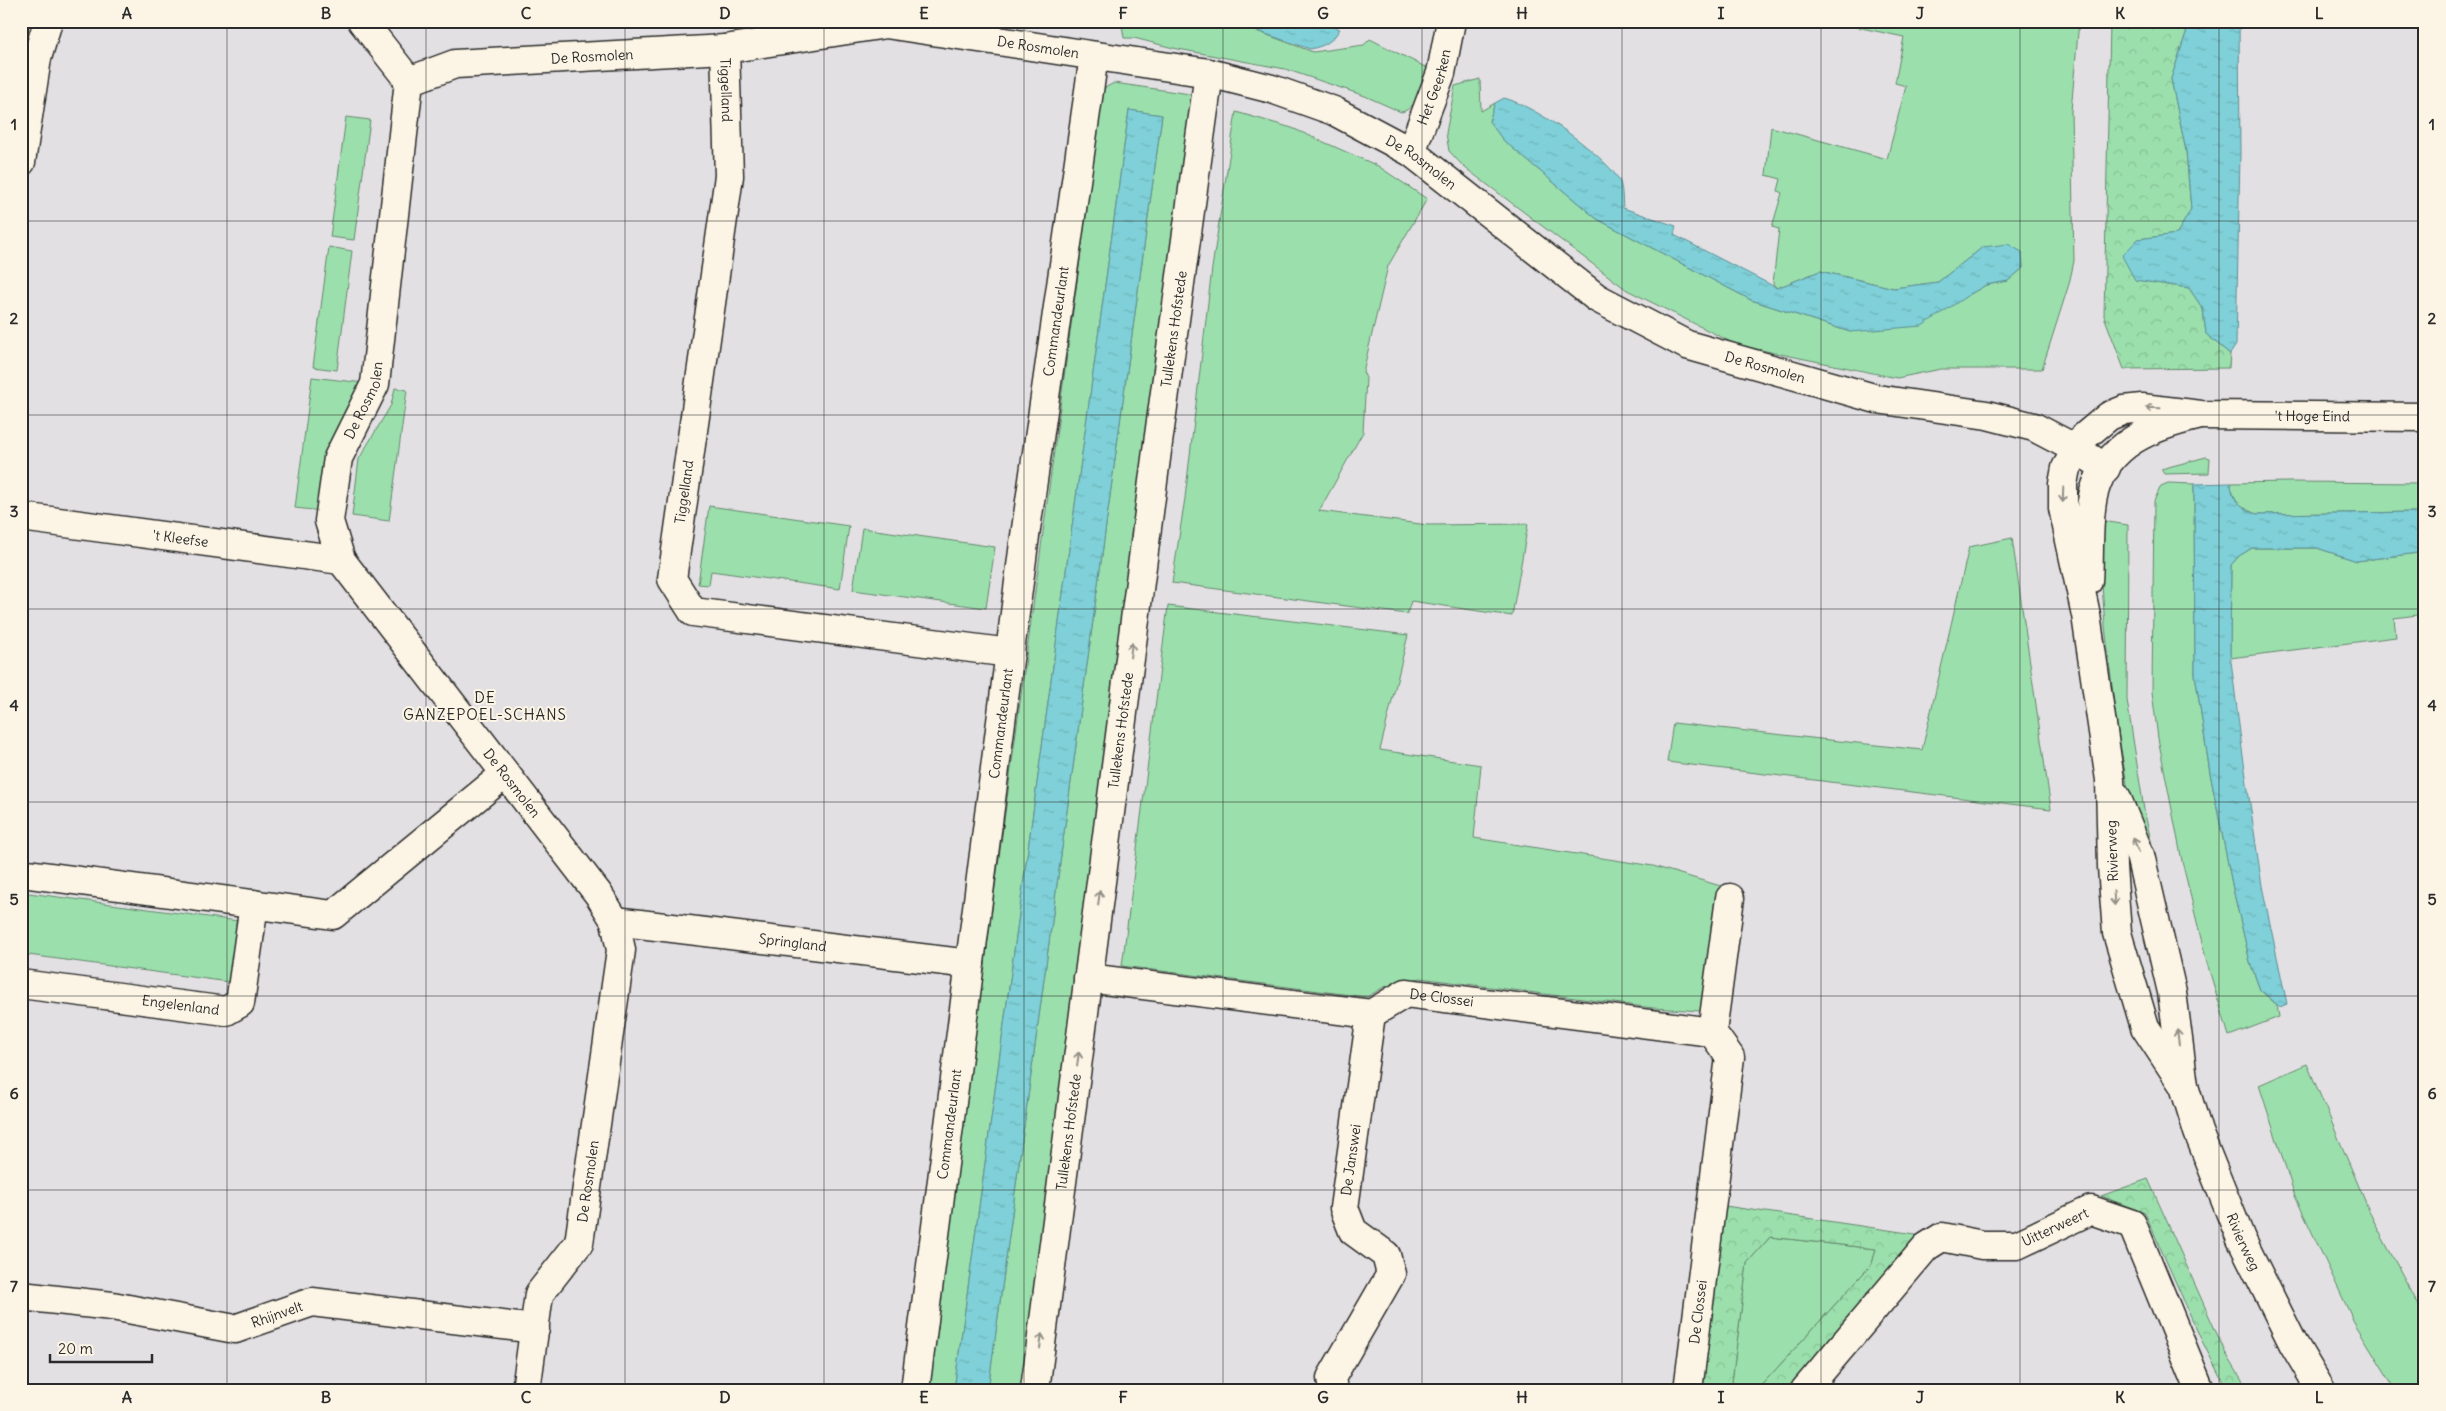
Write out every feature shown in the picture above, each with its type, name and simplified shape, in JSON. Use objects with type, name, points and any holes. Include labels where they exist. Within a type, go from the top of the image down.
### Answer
[{"type":"street","points":[[21,162],[37,58],[48,21]]},
{"type":"street","points":[[362,21],[409,81]]},
{"type":"street","name":"Het Geerken","points":[[1411,152],[1441,72],[1451,21]]},
{"type":"street","name":"De Rosmolen","points":[[526,1390],[539,1294],[579,1243],[621,950],[615,921],[599,895],[341,560],[329,521],[338,458],[374,384],[409,81],[455,64],[725,50],[886,24],[1209,72],[1272,89],[1334,111],[1411,152],[1597,298],[1687,345],[1877,399],[1970,412],[2014,421],[2034,427],[2076,449],[2106,468]]},
{"type":"street","name":"Tiggelland","points":[[725,50],[729,176],[672,580],[693,612],[1010,653]]},
{"type":"street","name":"Commandeurlant","points":[[915,1390],[1010,653],[1094,56]]},
{"type":"street","name":"Tullekens Hofstede","points":[[1035,1390],[1209,72]]},
{"type":"street","name":"'t Hoge Eind","points":[[2076,449],[2098,424],[2109,416],[2124,410],[2160,408],[2201,415],[2425,416]]},
{"type":"street","name":"'t Hoge Eind","points":[[2106,468],[2113,455],[2129,441],[2181,420],[2201,415]]},
{"type":"street","name":"Rivierweg","points":[[2076,449],[2066,468],[2062,501],[2086,615],[2110,780],[2112,867],[2117,933],[2145,1027],[2184,1086]]},
{"type":"street","name":"Rivierweg","points":[[2086,615],[2092,506],[2094,493],[2106,468]]},
{"type":"street","name":"'t Kleefse","points":[[21,517],[341,560]]},
{"type":"street","points":[[21,873],[332,915],[505,774]]},
{"type":"street","name":"Rivierweg","points":[[2110,780],[2140,855],[2172,992],[2184,1086],[2198,1132],[2240,1239],[2293,1344],[2321,1390]]},
{"type":"street","points":[[1712,1032],[1730,898]]},
{"type":"street","name":"Engelenland","points":[[21,984],[226,1011],[240,1004],[254,904]]},
{"type":"street","name":"Springland","points":[[615,921],[970,964]]},
{"type":"street","points":[[1088,978],[1371,1014]]},
{"type":"street","name":"De Clossei","points":[[1371,1014],[1406,993],[1712,1032],[1730,1057],[1688,1390]]},
{"type":"street","name":"De Janswei","points":[[1333,1390],[1330,1378],[1390,1274],[1386,1255],[1353,1231],[1344,1208],[1371,1014]]},
{"type":"street","name":"Uitterweert","points":[[1805,1390],[1926,1247],[1942,1238],[1982,1245],[2017,1245],[2091,1210],[2132,1224],[2200,1390]]},
{"type":"street","name":"Rhijnvelt","points":[[21,1296],[112,1306],[235,1329],[312,1302],[535,1329]]},
{"type":"green space","points":[[1130,21],[1219,21],[1251,29],[1313,52],[1364,45],[1370,39],[1429,69],[1416,101],[1407,110],[1401,112],[1365,96],[1285,69],[1173,48],[1134,38],[1124,38],[1122,25]]},
{"type":"green space","points":[[1828,21],[2079,21],[2071,111],[2074,261],[2069,284],[2042,369],[1941,369],[1897,378],[1737,345],[1627,290],[1464,167],[1449,151],[1446,133],[1455,86],[1480,79],[1481,111],[1495,103],[1489,121],[1503,140],[1597,219],[1751,300],[1850,332],[1967,296],[1986,285],[2008,281],[2023,268],[2022,252],[1983,247],[1938,282],[1894,288],[1820,271],[1777,288],[1773,284],[1779,229],[1772,227],[1782,193],[1778,191],[1781,179],[1766,175],[1771,127],[1887,159],[1906,86],[1895,83],[1904,37]]},
{"type":"green space","points":[[2110,21],[2190,21],[2171,79],[2186,151],[2191,209],[2177,234],[2138,239],[2136,280],[2189,288],[2203,309],[2206,334],[2230,354],[2229,368],[2124,369],[2104,316]]},
{"type":"green space","points":[[1114,83],[1190,94],[1193,101],[1021,1390],[988,1390],[1162,115],[1129,110],[954,1390],[927,1390],[1103,89]]},
{"type":"green space","points":[[1236,112],[1292,128],[1378,166],[1427,199],[1388,266],[1363,372],[1366,378],[1363,432],[1319,511],[1428,525],[1528,524],[1512,616],[1411,601],[1407,614],[1172,583],[1185,498],[1212,268]]},
{"type":"green space","points":[[346,117],[370,120],[354,240],[330,237]]},
{"type":"green space","points":[[329,247],[352,251],[337,370],[313,367]]},
{"type":"green space","points":[[312,377],[364,383],[322,511],[295,508]]},
{"type":"green space","points":[[395,388],[407,390],[389,521],[352,516],[359,459],[391,405]]},
{"type":"green space","points":[[2206,457],[2210,458],[2209,473],[2164,474],[2161,469]]},
{"type":"green space","points":[[2168,483],[2194,484],[2195,674],[2210,773],[2233,889],[2250,962],[2260,990],[2277,1005],[2279,1017],[2229,1036],[2207,963],[2182,861],[2158,738],[2152,692],[2154,501],[2161,486]]},
{"type":"green space","points":[[2231,483],[2425,483],[2425,512],[2257,514],[2247,510],[2239,503],[2233,494]]},
{"type":"green space","points":[[709,506],[849,526],[840,589],[711,571],[709,585],[698,584]]},
{"type":"green space","points":[[2102,521],[2128,525],[2127,700],[2144,810],[2160,880],[2129,796],[2116,720],[2105,626],[2100,557]]},
{"type":"green space","points":[[862,528],[995,547],[986,608],[853,590]]},
{"type":"green space","points":[[2012,538],[2051,809],[1667,762],[1673,723],[1922,750],[1969,547]]},
{"type":"green space","points":[[2252,548],[2317,548],[2357,561],[2425,552],[2425,614],[2394,618],[2396,637],[2230,658],[2231,565],[2239,556]]},
{"type":"green space","points":[[1168,606],[1408,635],[1380,750],[1481,765],[1474,838],[1653,866],[1724,887],[1702,1011],[1653,1008],[1420,978],[1384,987],[1367,997],[1122,966]]},
{"type":"green space","points":[[21,892],[238,921],[229,982],[21,954]]},
{"type":"green space","points":[[2307,1064],[2374,1222],[2425,1317],[2425,1390],[2396,1390],[2354,1322],[2295,1196],[2259,1085]]},
{"type":"green space","points":[[2148,1179],[2225,1352],[2248,1390],[2227,1390],[2200,1337],[2145,1213],[2101,1196]]},
{"type":"green space","points":[[1725,1206],[1915,1234],[1917,1239],[1915,1246],[1790,1390],[1757,1390],[1872,1264],[1876,1249],[1770,1237],[1747,1263],[1731,1390],[1701,1390]]},
{"type":"green space","points":[[1770,1237],[1876,1249],[1872,1264],[1757,1390],[1731,1390],[1747,1263]]},
{"type":"water","points":[[1227,21],[1321,21],[1340,29],[1328,43],[1310,49]]},
{"type":"water","points":[[2190,21],[2239,21],[2240,154],[2236,345],[2230,354],[2206,334],[2203,309],[2189,288],[2135,280],[2122,256],[2138,239],[2177,234],[2191,209],[2186,151],[2171,79]]},
{"type":"water","points":[[1504,98],[1532,110],[1549,120],[1597,155],[1620,181],[1623,208],[1676,226],[1674,235],[1777,288],[1820,271],[1894,288],[1938,282],[1983,247],[2008,244],[2022,252],[2023,268],[2008,281],[1986,285],[1922,326],[1850,332],[1751,300],[1597,219],[1503,140],[1489,121],[1495,103]]},
{"type":"water","points":[[1129,110],[1162,115],[988,1390],[954,1390]]},
{"type":"water","points":[[2231,483],[2233,494],[2239,503],[2247,510],[2257,514],[2425,512],[2425,552],[2357,561],[2317,548],[2252,548],[2239,556],[2231,565],[2230,653],[2262,886],[2287,1004],[2280,1007],[2260,990],[2250,962],[2233,889],[2210,773],[2195,674],[2194,484]]},
{"type":"district","name":"DE GANZEPOEL-SCHANS","points":[[485,706]]}]
